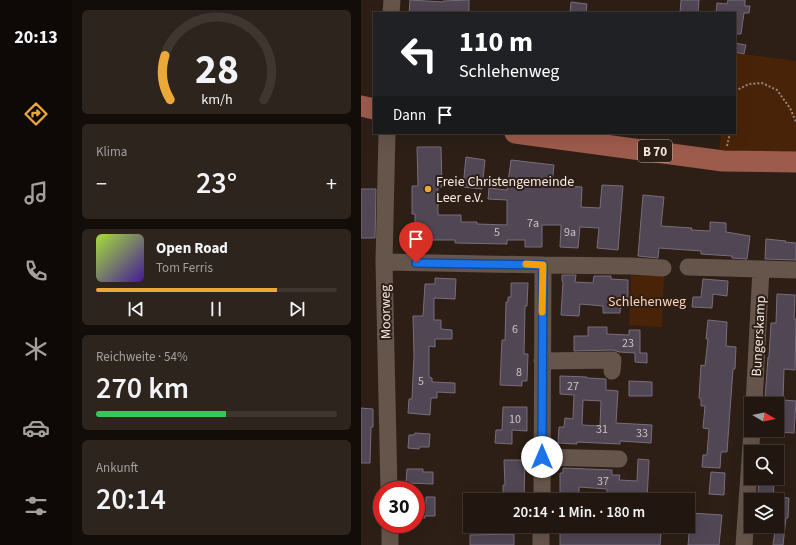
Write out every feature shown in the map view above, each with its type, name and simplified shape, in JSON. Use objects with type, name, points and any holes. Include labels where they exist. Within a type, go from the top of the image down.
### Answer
[{"type":"main road","points":[[361,106],[373,109]]},
{"type":"main road","name":"B 70","points":[[523,134],[723,161],[796,162]]},
{"type":"street","points":[[391,0],[391,12]]},
{"type":"street","name":"Moorweg","points":[[387,134],[384,262],[389,481]]},
{"type":"street","points":[[384,262],[631,266],[663,268]]},
{"type":"street","points":[[542,493],[543,265]]},
{"type":"street","points":[[688,267],[796,270]]},
{"type":"street","name":"Bungerskamp","points":[[754,397],[761,269]]},
{"type":"street","points":[[542,361],[613,360],[613,371]]},
{"type":"street","points":[[744,545],[752,437]]},
{"type":"street","points":[[542,457],[619,459]]},
{"type":"street","points":[[390,533],[390,545]]},
{"type":"street","points":[[541,533],[541,545]]},
{"type":"path","points":[[736,90],[749,84],[762,83],[777,90],[790,108],[796,122]]},
{"type":"green space","points":[[736,53],[796,61],[796,159],[718,158],[721,134],[736,134]]},
{"type":"green space","name":"Schlehenweg","points":[[631,275],[664,276],[662,327],[629,325]]},
{"type":"building","points":[[410,0],[443,2],[469,0],[469,12],[409,12]]},
{"type":"building","points":[[681,0],[699,0],[698,12],[680,12]]},
{"type":"building","points":[[728,0],[745,0],[745,6],[750,6],[749,13],[744,13],[741,34],[736,34],[736,12],[716,12],[717,3],[727,4]]},
{"type":"building","points":[[571,2],[587,4],[586,12],[570,12]]},
{"type":"building","points":[[736,43],[746,45],[744,54],[736,52]]},
{"type":"building","points":[[417,147],[441,147],[442,187],[438,187],[438,215],[461,215],[461,222],[507,225],[507,200],[488,199],[489,188],[507,190],[511,160],[554,165],[552,185],[582,187],[581,207],[600,208],[602,185],[623,186],[618,250],[597,248],[599,228],[580,227],[578,248],[560,247],[561,225],[542,225],[542,247],[525,247],[525,240],[507,240],[507,244],[455,243],[455,240],[415,240],[415,214],[412,214],[412,186],[418,186]]},
{"type":"building","points":[[466,157],[485,160],[482,189],[463,187]]},
{"type":"building","points":[[361,189],[376,189],[375,238],[361,238]]},
{"type":"building","points":[[643,195],[664,197],[661,226],[710,231],[710,222],[726,223],[726,232],[750,236],[747,259],[732,258],[732,256],[701,254],[701,251],[659,248],[658,258],[638,256]]},
{"type":"building","points":[[766,239],[796,243],[796,260],[765,259]]},
{"type":"building","points":[[562,275],[576,275],[575,282],[593,283],[594,276],[611,276],[611,279],[628,280],[628,299],[621,299],[620,313],[603,313],[603,306],[580,304],[579,316],[561,315]]},
{"type":"building","points":[[435,278],[456,279],[455,299],[434,298],[434,320],[441,320],[441,329],[452,330],[452,339],[435,339],[435,347],[429,346],[429,377],[432,378],[432,382],[455,383],[455,393],[437,392],[437,398],[431,398],[430,415],[408,413],[409,399],[412,399],[414,356],[413,316],[423,316],[425,284],[435,284]]},
{"type":"building","points":[[703,279],[728,281],[727,296],[713,294],[712,308],[692,307],[693,297],[701,297]]},
{"type":"building","points":[[511,283],[528,283],[527,306],[525,306],[524,354],[528,354],[527,381],[522,381],[522,386],[500,385],[502,340],[505,340],[506,302],[508,302],[508,297],[511,297]]},
{"type":"building","points":[[777,294],[795,295],[795,370],[784,369],[783,397],[765,397],[771,323],[776,323]]},
{"type":"building","points":[[708,320],[727,322],[726,346],[736,347],[727,452],[721,452],[720,468],[702,467],[703,455],[707,455],[709,429],[703,428],[705,406],[701,406],[701,399],[699,398],[701,365],[705,366],[708,339],[706,339]]},
{"type":"building","points":[[588,327],[607,327],[607,334],[629,335],[629,330],[640,330],[640,353],[647,353],[647,363],[635,362],[635,353],[613,350],[574,351],[574,336],[588,336]]},
{"type":"building","points":[[560,376],[606,379],[606,390],[618,391],[616,423],[652,425],[651,443],[620,441],[620,444],[577,442],[577,444],[558,443],[559,427],[564,427],[565,418],[573,419],[574,395],[560,394]],"holes":[[[583,400],[601,401],[600,426],[582,425]]]},
{"type":"building","points":[[629,381],[652,382],[652,396],[629,396]]},
{"type":"building","points":[[784,400],[796,401],[794,433],[784,432]]},
{"type":"building","points":[[503,407],[527,407],[527,431],[512,430],[512,444],[495,443],[496,430],[502,430]]},
{"type":"building","points":[[361,408],[373,409],[370,463],[361,463]]},
{"type":"building","points":[[415,433],[430,434],[429,447],[420,447],[419,449],[408,448],[409,435],[414,435]]},
{"type":"building","points":[[638,459],[649,460],[647,493],[607,493],[607,489],[579,487],[579,493],[560,493],[560,473],[563,473],[563,468],[612,470],[612,475],[620,475],[619,480],[637,481]]},
{"type":"building","points":[[504,460],[525,460],[524,493],[503,493],[503,485],[505,485]]},
{"type":"building","points":[[407,469],[423,469],[423,472],[433,472],[433,484],[425,484],[425,481],[406,481]]},
{"type":"building","points":[[711,472],[725,473],[724,495],[709,494]]},
{"type":"building","points":[[759,485],[774,485],[773,493],[758,493]]},
{"type":"building","points":[[426,497],[435,497],[435,516],[425,516]]},
{"type":"building","points":[[784,498],[789,498],[788,518],[786,518],[783,545],[773,545],[775,533],[784,533]]},
{"type":"building","points":[[695,513],[722,515],[719,545],[688,545],[689,533],[695,533]]},
{"type":"building","points":[[560,533],[661,533],[660,545],[560,545]]},
{"type":"building","points":[[514,534],[514,545],[470,545],[470,535]]},
{"type":"slow traffic","points":[[526,264],[543,265],[542,312]]},
{"type":"place","name":"Freie Christengemeinde Leer e.V.","points":[[428,189]]},
{"type":"route","points":[[416,263],[543,265],[542,457]]}]
